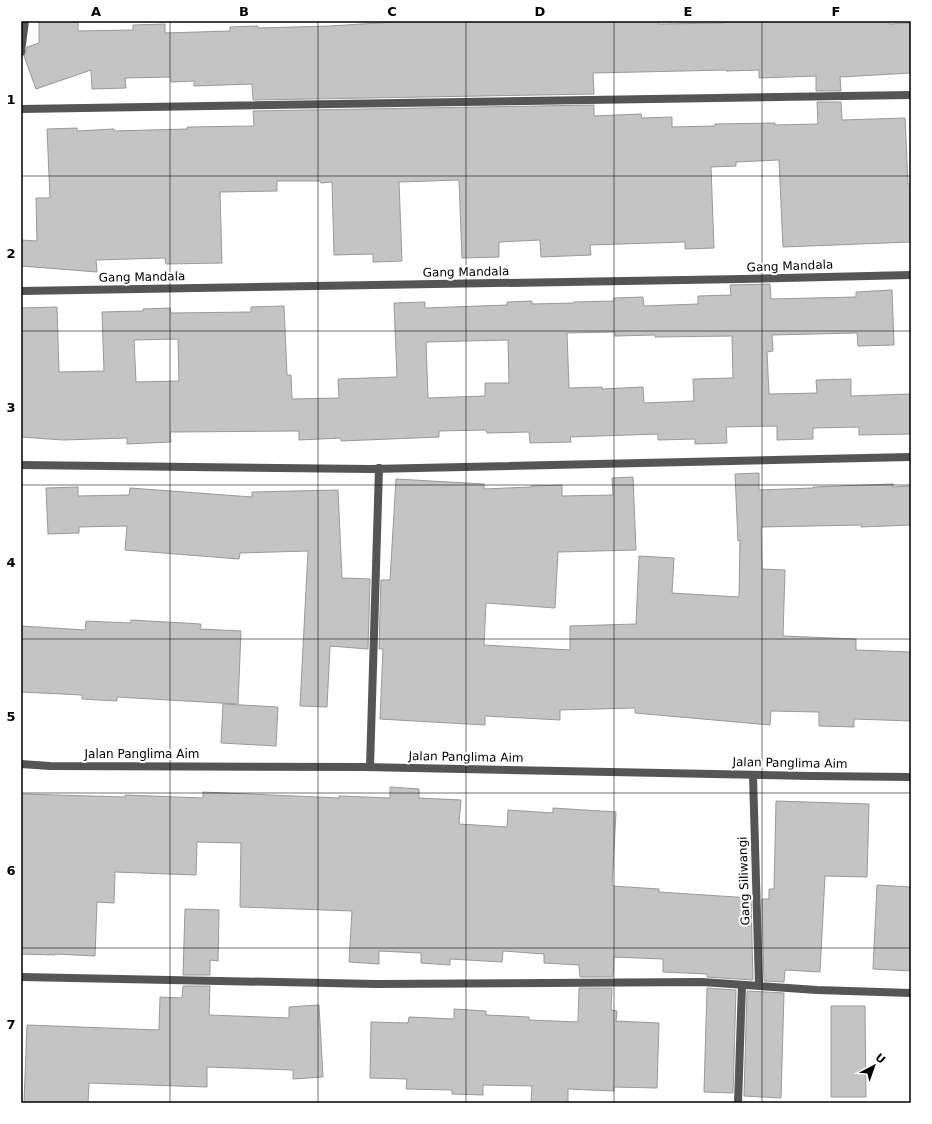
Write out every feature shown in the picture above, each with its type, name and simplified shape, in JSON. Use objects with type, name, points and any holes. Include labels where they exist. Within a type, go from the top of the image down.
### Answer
[{"type":"street","points":[[21,52],[25,21]]},
{"type":"street","points":[[21,109],[911,95]]},
{"type":"street","name":"Gang Mandala","points":[[21,291],[911,275]]},
{"type":"street","points":[[21,465],[379,468],[911,457]]},
{"type":"street","points":[[370,768],[379,468]]},
{"type":"street","name":"Jalan Panglima Aim","points":[[21,764],[58,766],[370,768],[753,775],[911,776]]},
{"type":"street","name":"Gang Siliwangi","points":[[753,775],[759,986]]},
{"type":"street","points":[[21,977],[376,984],[702,982],[817,990],[911,993]]},
{"type":"street","points":[[738,1103],[742,985]]},
{"type":"building","points":[[39,21],[78,21],[78,31],[133,30],[133,25],[165,24],[165,33],[230,31],[230,27],[258,26],[258,28],[330,26],[394,21],[659,21],[659,24],[724,23],[724,21],[889,21],[890,24],[911,23],[911,73],[840,77],[841,91],[816,91],[816,76],[759,78],[759,70],[726,70],[593,73],[594,94],[253,100],[252,84],[194,86],[194,81],[171,82],[171,77],[125,78],[126,88],[92,89],[91,70],[36,89],[24,56],[27,47],[39,43]]},
{"type":"building","points":[[817,102],[841,102],[842,120],[905,118],[908,184],[911,184],[911,242],[783,247],[779,160],[736,162],[736,166],[711,167],[714,248],[685,249],[685,242],[590,245],[591,255],[541,257],[540,240],[499,242],[499,257],[462,258],[459,180],[399,182],[402,261],[373,262],[373,254],[334,255],[332,182],[277,181],[277,191],[220,192],[222,263],[166,264],[165,258],[96,260],[97,272],[21,266],[21,240],[37,241],[36,198],[50,198],[47,129],[77,128],[77,131],[114,129],[114,131],[187,129],[187,127],[254,126],[253,111],[594,105],[594,116],[641,114],[642,118],[672,117],[672,127],[715,126],[715,124],[818,124]]},
{"type":"building","points":[[770,284],[771,299],[856,297],[856,292],[892,290],[894,345],[858,346],[857,333],[772,335],[773,351],[767,352],[769,394],[817,393],[816,380],[851,379],[851,396],[911,394],[911,434],[859,435],[859,427],[813,428],[813,439],[777,440],[777,426],[726,427],[727,443],[695,444],[695,439],[658,440],[658,434],[570,437],[571,442],[530,443],[529,432],[487,433],[486,430],[439,431],[439,437],[341,441],[341,438],[299,440],[299,431],[170,432],[171,442],[127,444],[127,438],[63,440],[21,437],[21,308],[57,307],[59,372],[104,371],[102,312],[143,311],[143,309],[170,308],[171,313],[251,312],[251,307],[284,306],[287,375],[291,375],[292,399],[339,398],[338,379],[397,377],[394,303],[425,302],[425,308],[507,305],[507,302],[532,301],[532,304],[614,301],[614,298],[643,297],[644,306],[698,304],[698,296],[731,295],[730,285]],"holes":[[[615,332],[615,336],[655,335],[655,337],[732,336],[733,378],[693,379],[694,401],[644,403],[643,387],[602,389],[602,387],[569,388],[567,333]],[[178,339],[179,381],[136,382],[134,340]],[[508,340],[509,383],[485,383],[485,396],[428,398],[426,342]]]},
{"type":"building","points":[[759,473],[759,490],[893,484],[893,487],[911,486],[911,525],[861,527],[861,525],[761,527],[762,569],[785,570],[783,636],[856,639],[856,650],[911,652],[911,721],[854,719],[854,727],[819,726],[819,712],[771,711],[770,725],[635,713],[635,708],[560,710],[560,720],[485,716],[485,725],[380,719],[383,649],[379,649],[381,580],[390,580],[396,479],[484,484],[484,489],[562,485],[562,496],[613,495],[612,478],[633,477],[636,550],[558,552],[555,608],[486,603],[484,645],[570,650],[570,626],[636,624],[639,556],[674,558],[672,593],[739,597],[740,540],[738,541],[735,474]]},
{"type":"building","points":[[78,487],[78,496],[129,495],[130,488],[252,497],[252,492],[338,490],[342,578],[370,579],[368,649],[330,646],[327,707],[300,706],[308,551],[240,553],[239,559],[125,550],[127,526],[79,527],[79,533],[48,534],[46,488]]},
{"type":"building","points":[[131,620],[201,624],[200,629],[241,631],[238,704],[117,697],[117,701],[82,699],[82,695],[21,692],[21,626],[85,630],[86,621],[130,623]]},
{"type":"building","points":[[223,704],[278,707],[276,746],[221,743]]},
{"type":"building","points":[[390,787],[419,789],[419,798],[461,800],[459,824],[507,827],[508,810],[553,813],[553,808],[616,812],[612,886],[659,889],[659,892],[751,898],[753,980],[707,977],[707,974],[663,972],[663,959],[614,957],[613,977],[580,977],[579,965],[544,963],[544,954],[503,951],[502,962],[450,959],[450,965],[421,963],[421,953],[379,951],[379,964],[349,962],[352,911],[240,907],[241,843],[197,842],[196,875],[115,872],[114,903],[97,902],[95,956],[21,954],[21,794],[125,797],[125,795],[203,798],[203,792],[339,798],[339,796],[390,798]]},
{"type":"building","points":[[776,801],[869,804],[867,877],[825,876],[820,972],[785,970],[784,982],[764,981],[762,899],[769,899],[769,889],[774,889]]},
{"type":"building","points":[[877,885],[911,887],[911,971],[873,969]]},
{"type":"building","points":[[185,909],[219,910],[218,961],[210,960],[210,975],[183,975]]},
{"type":"building","points":[[183,986],[210,986],[209,1015],[289,1018],[289,1007],[319,1005],[323,1077],[293,1079],[293,1070],[207,1067],[207,1087],[89,1083],[88,1103],[24,1103],[27,1025],[159,1030],[160,997],[182,998]]},
{"type":"building","points":[[579,988],[612,988],[611,1010],[617,1011],[616,1021],[659,1023],[657,1088],[614,1087],[614,1091],[568,1089],[568,1103],[531,1103],[532,1086],[483,1085],[483,1095],[452,1094],[452,1090],[406,1089],[407,1079],[370,1078],[371,1022],[408,1023],[409,1017],[454,1019],[454,1009],[486,1011],[486,1015],[529,1017],[529,1020],[578,1022]]},
{"type":"building","points":[[707,988],[736,990],[733,1093],[704,1092]]},
{"type":"building","points":[[747,991],[784,993],[781,1098],[744,1096]]},
{"type":"building","points":[[831,1006],[865,1006],[866,1097],[831,1097]]}]
